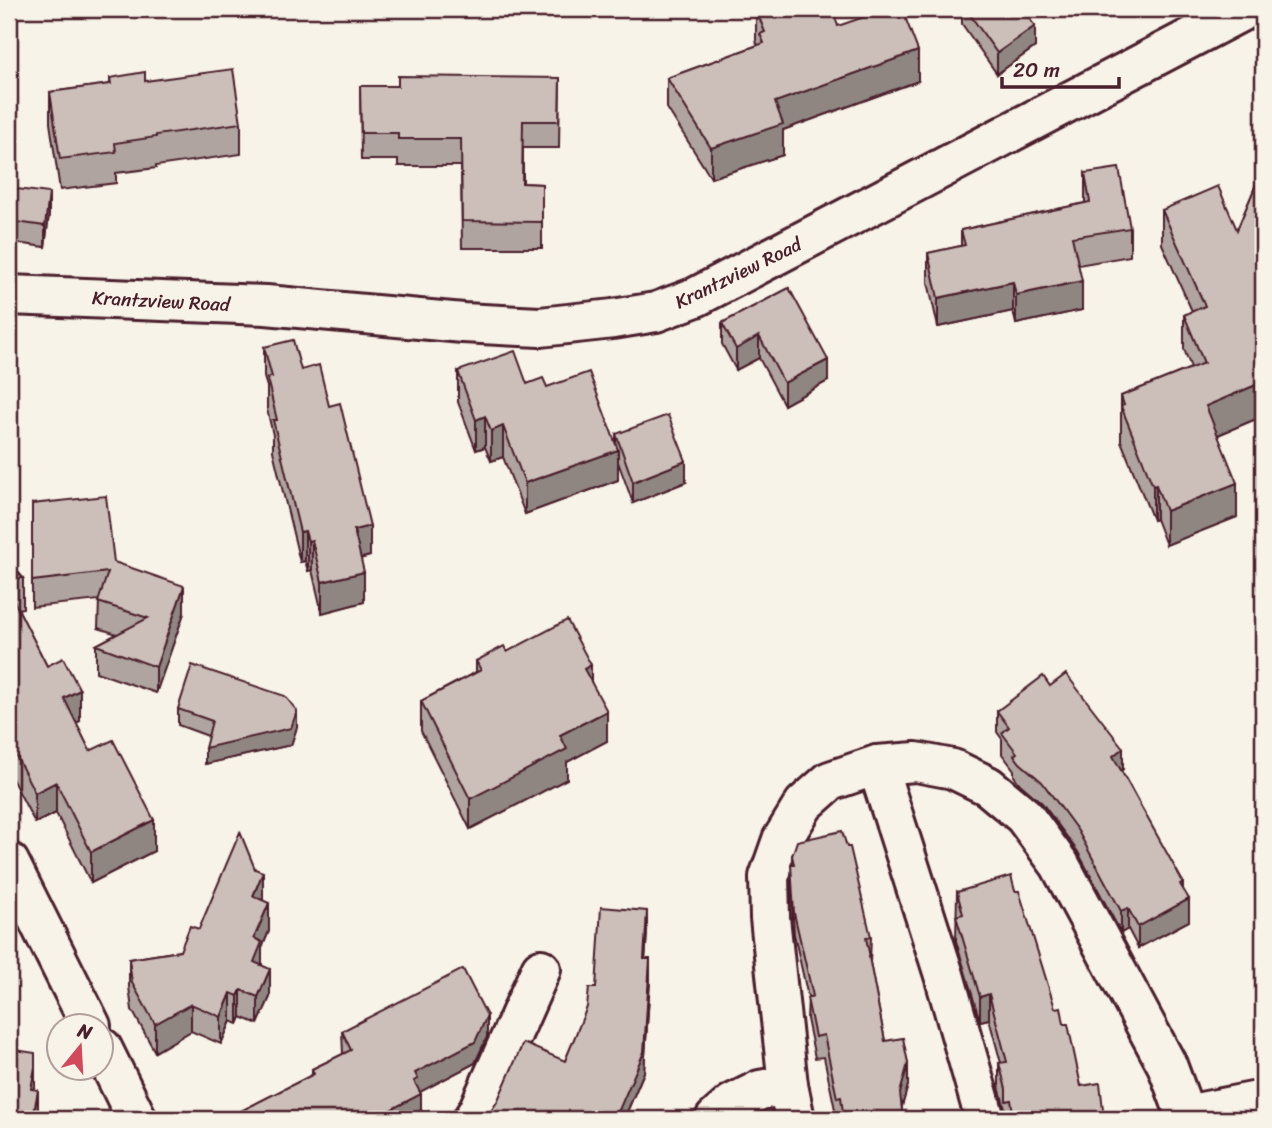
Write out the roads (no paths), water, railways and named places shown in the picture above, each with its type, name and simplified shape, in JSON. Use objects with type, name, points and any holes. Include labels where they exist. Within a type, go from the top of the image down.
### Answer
[{"type":"street","name":"Krantzview Road","points":[[9,295],[266,305],[463,323],[540,327],[656,312],[696,296],[1246,9]]},
{"type":"street","points":[[715,1119],[732,1104],[760,1090],[792,1102],[770,918],[769,877],[782,840],[804,804],[830,781],[877,765],[916,762],[953,769],[988,786],[1024,816],[1060,865],[1167,1065],[1186,1117],[1263,1100]]},
{"type":"street","points":[[877,765],[944,975],[985,1119]]},
{"type":"street","points":[[9,862],[84,1012]]},
{"type":"street","points":[[473,1119],[541,969]]},
{"type":"street","points":[[116,1076],[137,1119]]}]
